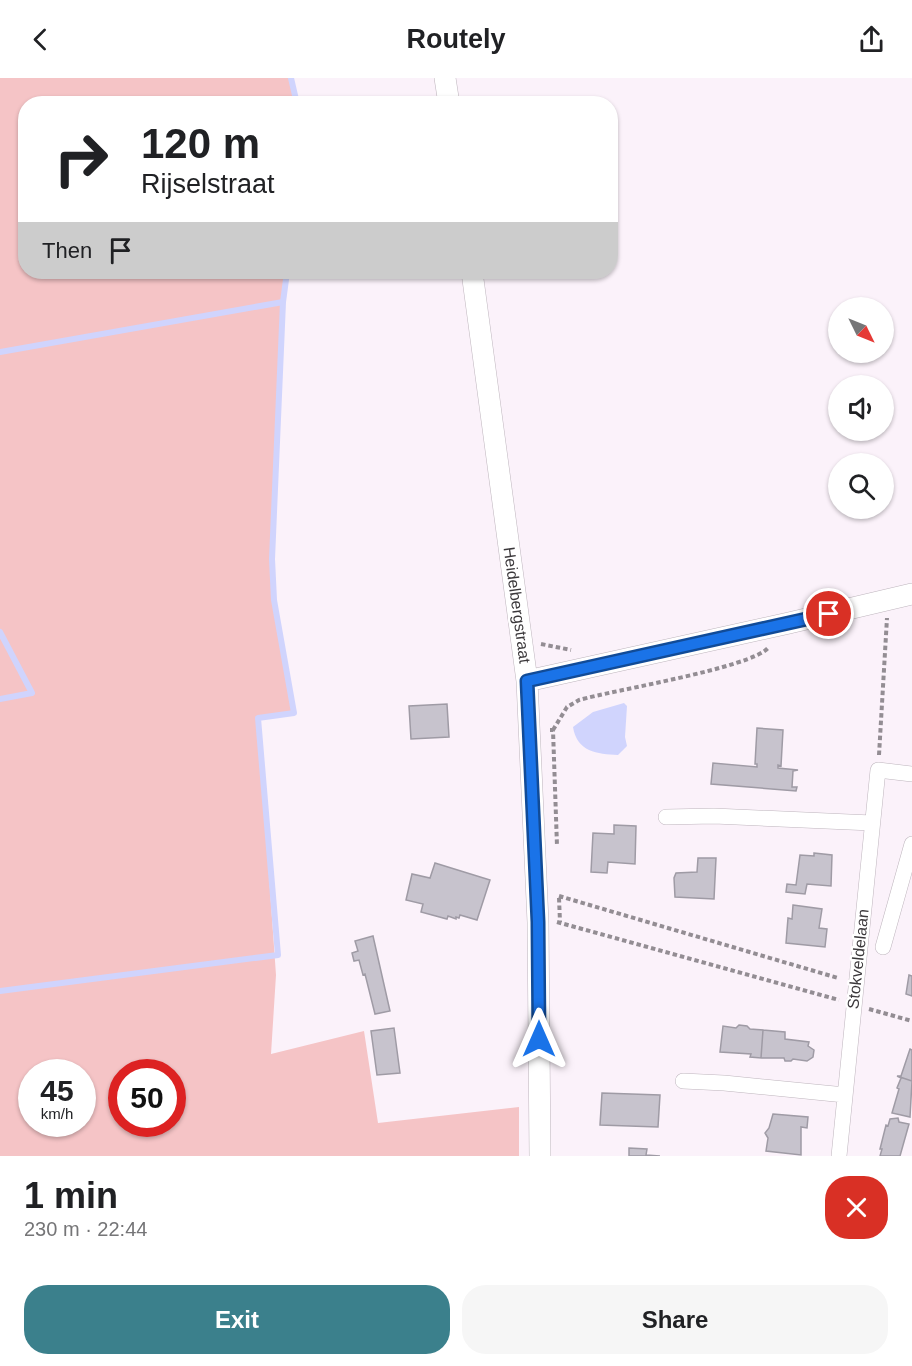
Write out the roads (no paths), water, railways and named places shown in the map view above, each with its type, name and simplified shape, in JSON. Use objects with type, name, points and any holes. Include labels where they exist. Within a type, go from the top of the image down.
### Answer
[{"type":"main road","points":[[445,78],[448,96]]},
{"type":"main road","name":"Heidelbergstraat","points":[[473,279],[527,681],[538,922],[540,1156]]},
{"type":"main road","points":[[527,681],[789,624],[912,594]]},
{"type":"street","name":"Stokveldelaan","points":[[839,1156],[878,770],[912,774]]},
{"type":"street","points":[[666,817],[714,816],[872,823]]},
{"type":"street","name":"Stokveldelaan","points":[[883,947],[912,844]]},
{"type":"street","points":[[683,1081],[845,1095]]},
{"type":"water","points":[[624,703],[627,706],[625,737],[627,746],[618,755],[603,754],[583,747],[573,727],[593,712]]},
{"type":"waterway","points":[[291,78],[295,96]]},
{"type":"waterway","points":[[0,991],[278,955],[258,718],[294,713],[274,600],[272,559],[283,302],[286,279]]},
{"type":"waterway","points":[[0,352],[283,302]]},
{"type":"waterway","points":[[0,632],[32,693],[0,699]]}]
